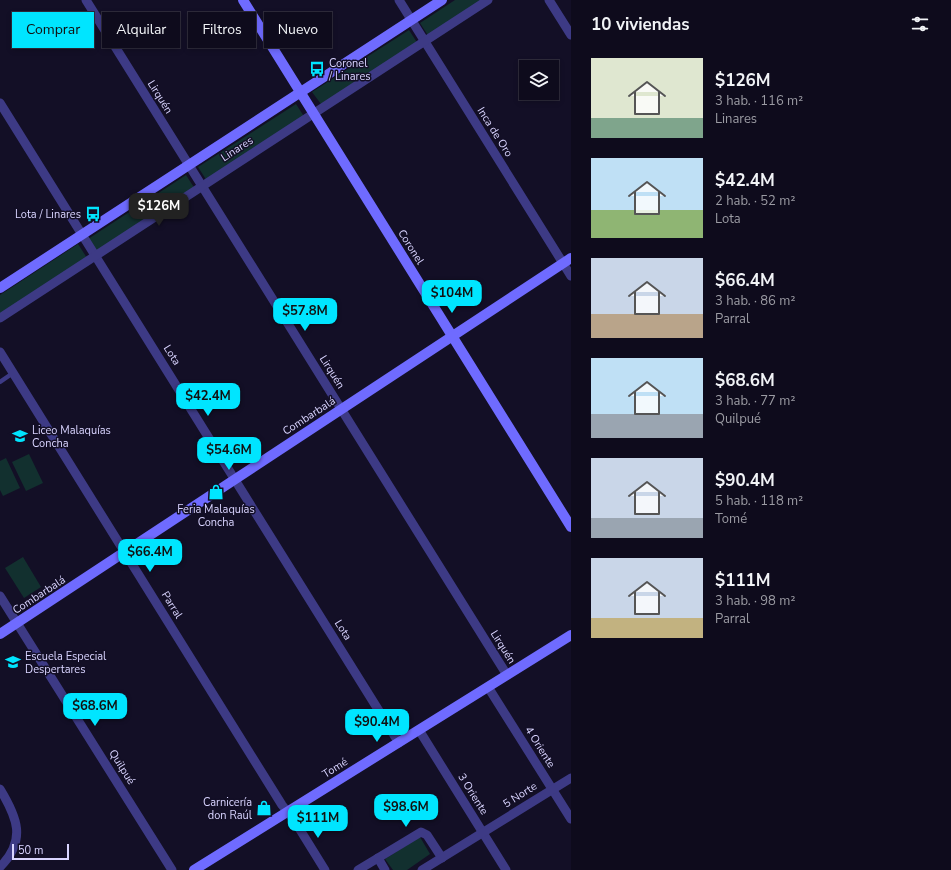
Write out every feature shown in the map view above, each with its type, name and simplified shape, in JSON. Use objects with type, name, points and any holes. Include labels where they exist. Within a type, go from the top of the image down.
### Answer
[{"type":"street","name":"Lirquén","points":[[86,0],[507,675]]},
{"type":"street","name":"Coronel","points":[[243,0],[571,527]]},
{"type":"street","name":"Inca de Oro","points":[[399,0],[567,260],[571,276]]},
{"type":"street","name":"Linares","points":[[0,288],[442,0]]},
{"type":"street","name":"Linares","points":[[0,318],[488,0]]},
{"type":"street","points":[[550,0],[571,34]]},
{"type":"street","name":"Lota","points":[[0,103],[399,742]]},
{"type":"street","name":"Combarbalá","points":[[0,634],[567,260]]},
{"type":"street","name":"Parral","points":[[0,352],[325,870]]},
{"type":"street","name":"Quilpué","points":[[0,596],[172,870]]},
{"type":"street","name":"Tomé","points":[[194,870],[571,635]]},
{"type":"street","name":"4 Oriente","points":[[488,687],[571,819]]},
{"type":"street","name":"3 Oriente","points":[[418,730],[506,870]]},
{"type":"street","name":"5 Norte","points":[[422,870],[571,778]]},
{"type":"street","points":[[0,789],[15,816],[17,832],[13,849],[8,858],[0,867]]},
{"type":"street","points":[[358,870],[421,832],[427,835],[442,858]]},
{"type":"street","points":[[378,858],[385,870]]},
{"type":"lane","points":[[0,382],[13,373]]},
{"type":"green space","points":[[455,0],[484,0],[429,37],[420,23]]},
{"type":"green space","points":[[409,30],[418,44],[321,104],[312,92]]},
{"type":"green space","points":[[296,104],[305,118],[207,181],[198,167]]},
{"type":"green space","points":[[186,175],[195,189],[98,253],[88,239]]},
{"type":"green space","points":[[78,244],[87,258],[0,315],[0,295]]},
{"type":"green space","points":[[29,454],[43,483],[26,491],[12,462]]},
{"type":"green space","points":[[6,458],[20,488],[3,496],[0,490],[0,461]]},
{"type":"green space","points":[[23,557],[41,587],[24,598],[5,568]]},
{"type":"green space","points":[[420,837],[430,854],[407,870],[393,870],[385,859]]},
{"type":"place","name":"Coronel / Linares","points":[[317,69]]},
{"type":"place","name":"Lota / Linares","points":[[93,214]]},
{"type":"place","name":"Liceo Malaquías Concha","points":[[20,436]]},
{"type":"place","name":"Feria Malaquías Concha","points":[[216,492]]},
{"type":"place","name":"Escuela Especial Despertares","points":[[13,662]]},
{"type":"place","name":"Carnicería don Raúl","points":[[264,808]]}]
